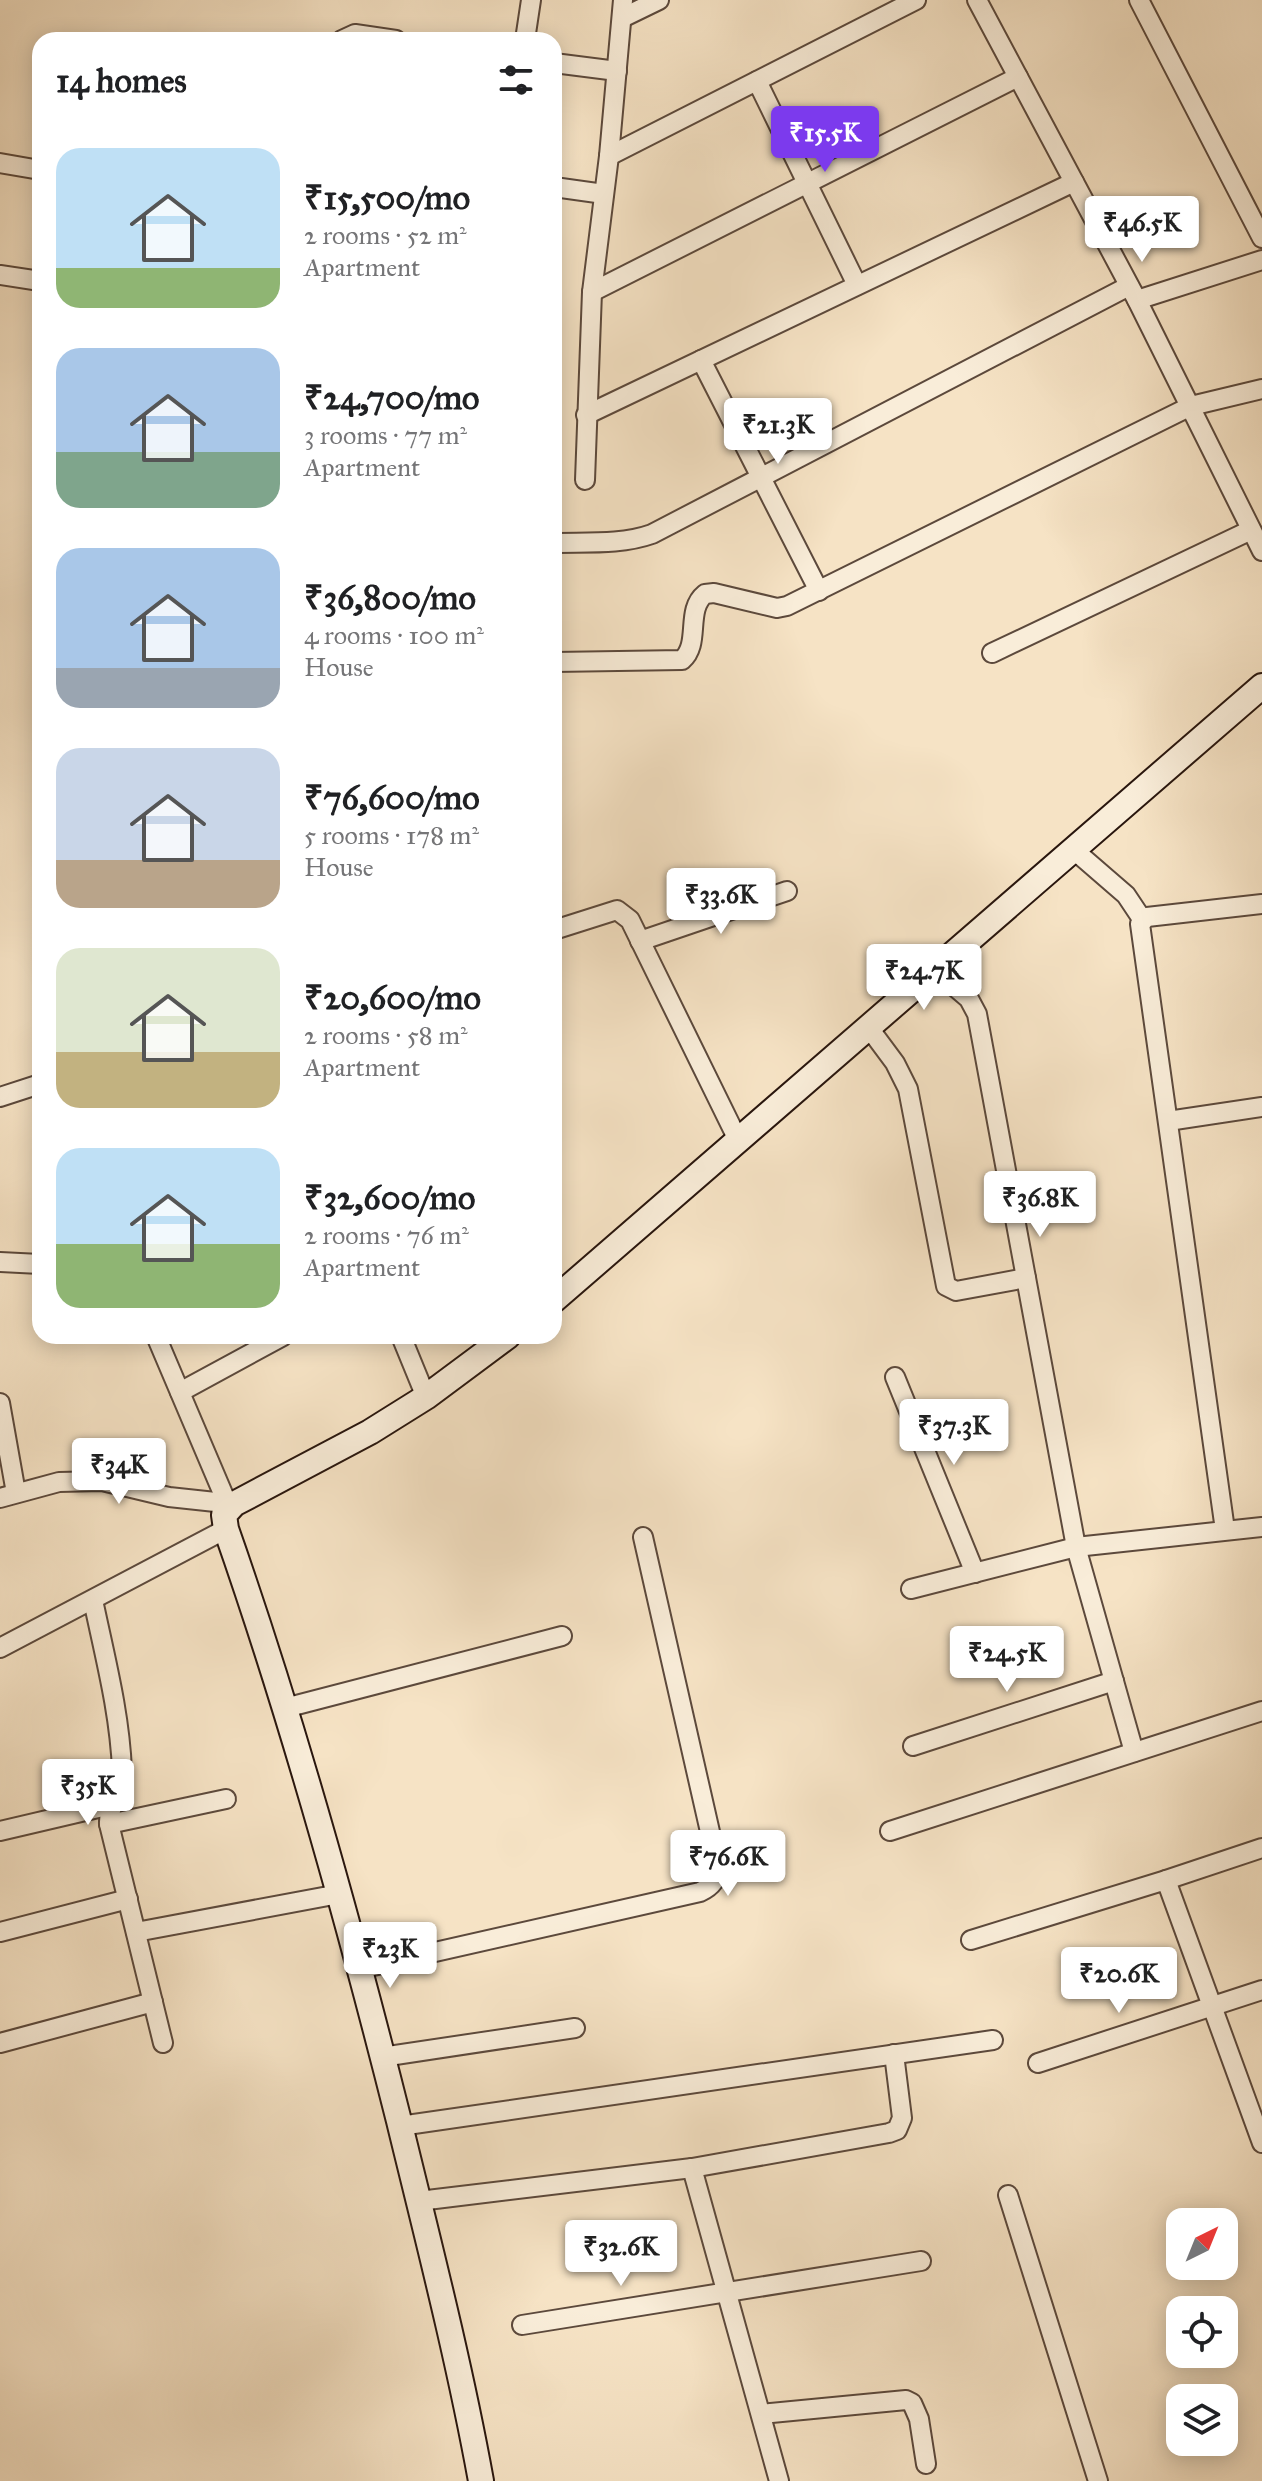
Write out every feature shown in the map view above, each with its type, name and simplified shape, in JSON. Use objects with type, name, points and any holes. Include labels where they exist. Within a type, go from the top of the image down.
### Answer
[{"type":"street","points":[[526,32],[531,0]]},
{"type":"street","points":[[585,480],[592,292],[609,156],[622,9],[659,0]]},
{"type":"street","points":[[609,156],[916,0]]},
{"type":"street","points":[[977,0],[1133,293],[1262,551]]},
{"type":"street","points":[[1139,0],[1262,238]]},
{"type":"street","points":[[562,64],[617,71]]},
{"type":"street","points":[[592,292],[1018,77]]},
{"type":"street","points":[[757,81],[857,285]]},
{"type":"street","points":[[0,163],[32,169]]},
{"type":"street","points":[[586,415],[1074,182]]},
{"type":"street","points":[[562,188],[604,194]]},
{"type":"street","points":[[562,543],[637,539],[652,534],[1133,293],[1262,260]]},
{"type":"street","points":[[0,275],[32,280]]},
{"type":"street","points":[[701,360],[819,591]]},
{"type":"street","points":[[562,662],[682,660],[688,655],[691,645],[697,604],[705,594],[714,593],[777,608],[797,603],[1191,406],[1262,389]]},
{"type":"street","points":[[992,653],[1251,530]]},
{"type":"street","points":[[562,1288],[739,1142],[1262,686]]},
{"type":"street","points":[[1074,850],[1126,895],[1142,919],[1140,934],[1225,1530]]},
{"type":"street","points":[[640,941],[787,891]]},
{"type":"street","points":[[1142,919],[1262,904]]},
{"type":"street","points":[[562,927],[617,910],[630,920],[739,1142]]},
{"type":"street","points":[[935,970],[969,999],[977,1014],[1076,1547],[1134,1752]]},
{"type":"street","points":[[869,1028],[895,1063],[908,1089],[946,1286],[956,1291],[1026,1278]]},
{"type":"street","points":[[0,1097],[32,1087]]},
{"type":"street","points":[[1168,1121],[1262,1107]]},
{"type":"street","points":[[0,1262],[32,1264]]},
{"type":"street","points":[[159,1344],[231,1503]]},
{"type":"street","points":[[180,1392],[268,1344]]},
{"type":"street","points":[[404,1344],[426,1397]]},
{"type":"street","points":[[0,1403],[8,1496],[59,1482],[102,1481],[169,1497],[231,1503],[370,1432],[426,1397],[497,1344]]},
{"type":"street","points":[[895,1377],[975,1573]]},
{"type":"street","points":[[231,1503],[224,1515],[226,1529],[285,1708],[360,1969],[419,2201],[481,2481]]},
{"type":"street","points":[[911,1589],[1076,1547],[1262,1527]]},
{"type":"street","points":[[0,1648],[226,1529]]},
{"type":"street","points":[[360,1969],[700,1892],[709,1888],[716,1879],[718,1867],[643,1537]]},
{"type":"street","points":[[93,1600],[120,1745],[122,1775],[110,1815],[163,2043]]},
{"type":"street","points":[[285,1708],[562,1636]]},
{"type":"street","points":[[913,1746],[1114,1681]]},
{"type":"street","points":[[890,1831],[1262,1711]]},
{"type":"street","points":[[0,1831],[226,1799]]},
{"type":"street","points":[[971,1940],[1262,1848]]},
{"type":"street","points":[[1166,1880],[1261,2138]]},
{"type":"street","points":[[136,1932],[339,1894]]},
{"type":"street","points":[[0,1932],[128,1899]]},
{"type":"street","points":[[1038,2063],[1262,1990]]},
{"type":"street","points":[[0,2043],[153,2002]]},
{"type":"street","points":[[382,2057],[575,2028]]},
{"type":"street","points":[[400,2126],[993,2040]]},
{"type":"street","points":[[419,2201],[692,2168],[889,2133],[897,2130],[902,2118],[894,2054]]},
{"type":"street","points":[[692,2168],[779,2481]]},
{"type":"street","points":[[1008,2195],[1098,2481]]},
{"type":"street","points":[[522,2325],[921,2261]]},
{"type":"street","points":[[761,2414],[906,2400],[912,2403],[916,2411],[926,2464]]}]
